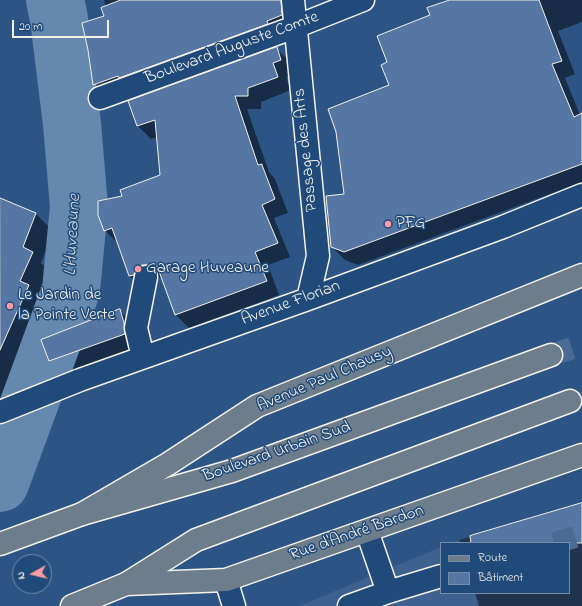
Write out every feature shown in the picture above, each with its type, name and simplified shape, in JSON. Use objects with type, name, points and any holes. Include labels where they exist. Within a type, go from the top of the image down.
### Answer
[{"type":"main road","name":"Avenue Paul Chausy","points":[[82,514],[168,464],[257,406],[582,275]]},
{"type":"main road","name":"Boulevard Urbain Sud","points":[[0,544],[82,514],[232,471],[550,355]]},
{"type":"main road","points":[[72,606],[126,584],[196,540],[570,401]]},
{"type":"main road","name":"Rue d'André Bardon","points":[[126,584],[226,580],[582,455]]},
{"type":"street","name":"Passage des Arts","points":[[293,0],[318,256],[308,299]]},
{"type":"street","name":"Boulevard Auguste Comte","points":[[100,98],[295,27],[363,0]]},
{"type":"street","name":"Avenue Florian","points":[[0,412],[80,380],[308,299],[503,227],[582,195]]},
{"type":"street","points":[[143,357],[136,328],[146,277]]},
{"type":"street","points":[[367,531],[388,592]]},
{"type":"street","points":[[349,606],[388,592],[440,576]]},
{"type":"street","points":[[226,580],[234,606]]},
{"type":"shaded area","points":[[582,503],[582,606],[299,606],[440,547],[440,594],[570,594],[570,542],[453,542]]},
{"type":"building","points":[[121,0],[281,0],[282,15],[267,21],[268,24],[119,78],[118,76],[93,85],[82,23],[104,16],[101,8]]},
{"type":"building","points":[[450,0],[539,0],[562,61],[552,64],[574,117],[582,113],[582,164],[344,252],[331,247],[326,196],[344,194],[336,132],[328,109],[389,85],[381,65],[387,62],[377,36],[430,15],[427,8]]},
{"type":"building","points":[[277,47],[281,60],[273,63],[278,77],[248,88],[248,96],[235,96],[258,165],[262,164],[275,199],[262,205],[278,243],[255,252],[267,281],[175,315],[157,266],[153,267],[142,265],[136,269],[134,275],[129,276],[112,228],[104,231],[98,215],[98,201],[122,196],[120,190],[160,175],[155,120],[137,126],[128,101]]},
{"type":"building","points":[[0,198],[36,213],[23,247],[33,252],[20,281],[29,285],[0,350]]},
{"type":"building","points":[[120,309],[125,334],[49,361],[41,340]]},
{"type":"building","points":[[582,503],[582,543],[471,542],[470,536]]},
{"type":"waterway","name":"L'Huveaune","points":[[0,483],[71,290],[79,207],[72,124],[59,19],[55,0]]},
{"type":"tunnel","points":[[551,355],[582,345]]},
{"type":"tunnel","points":[[558,542],[582,535]]},
{"type":"place","name":"PFG","points":[[388,224]]},
{"type":"place","name":"Garage Huveaune","points":[[138,269]]},
{"type":"place","name":"Le Jardin de la Pointe Verte","points":[[10,306]]}]
